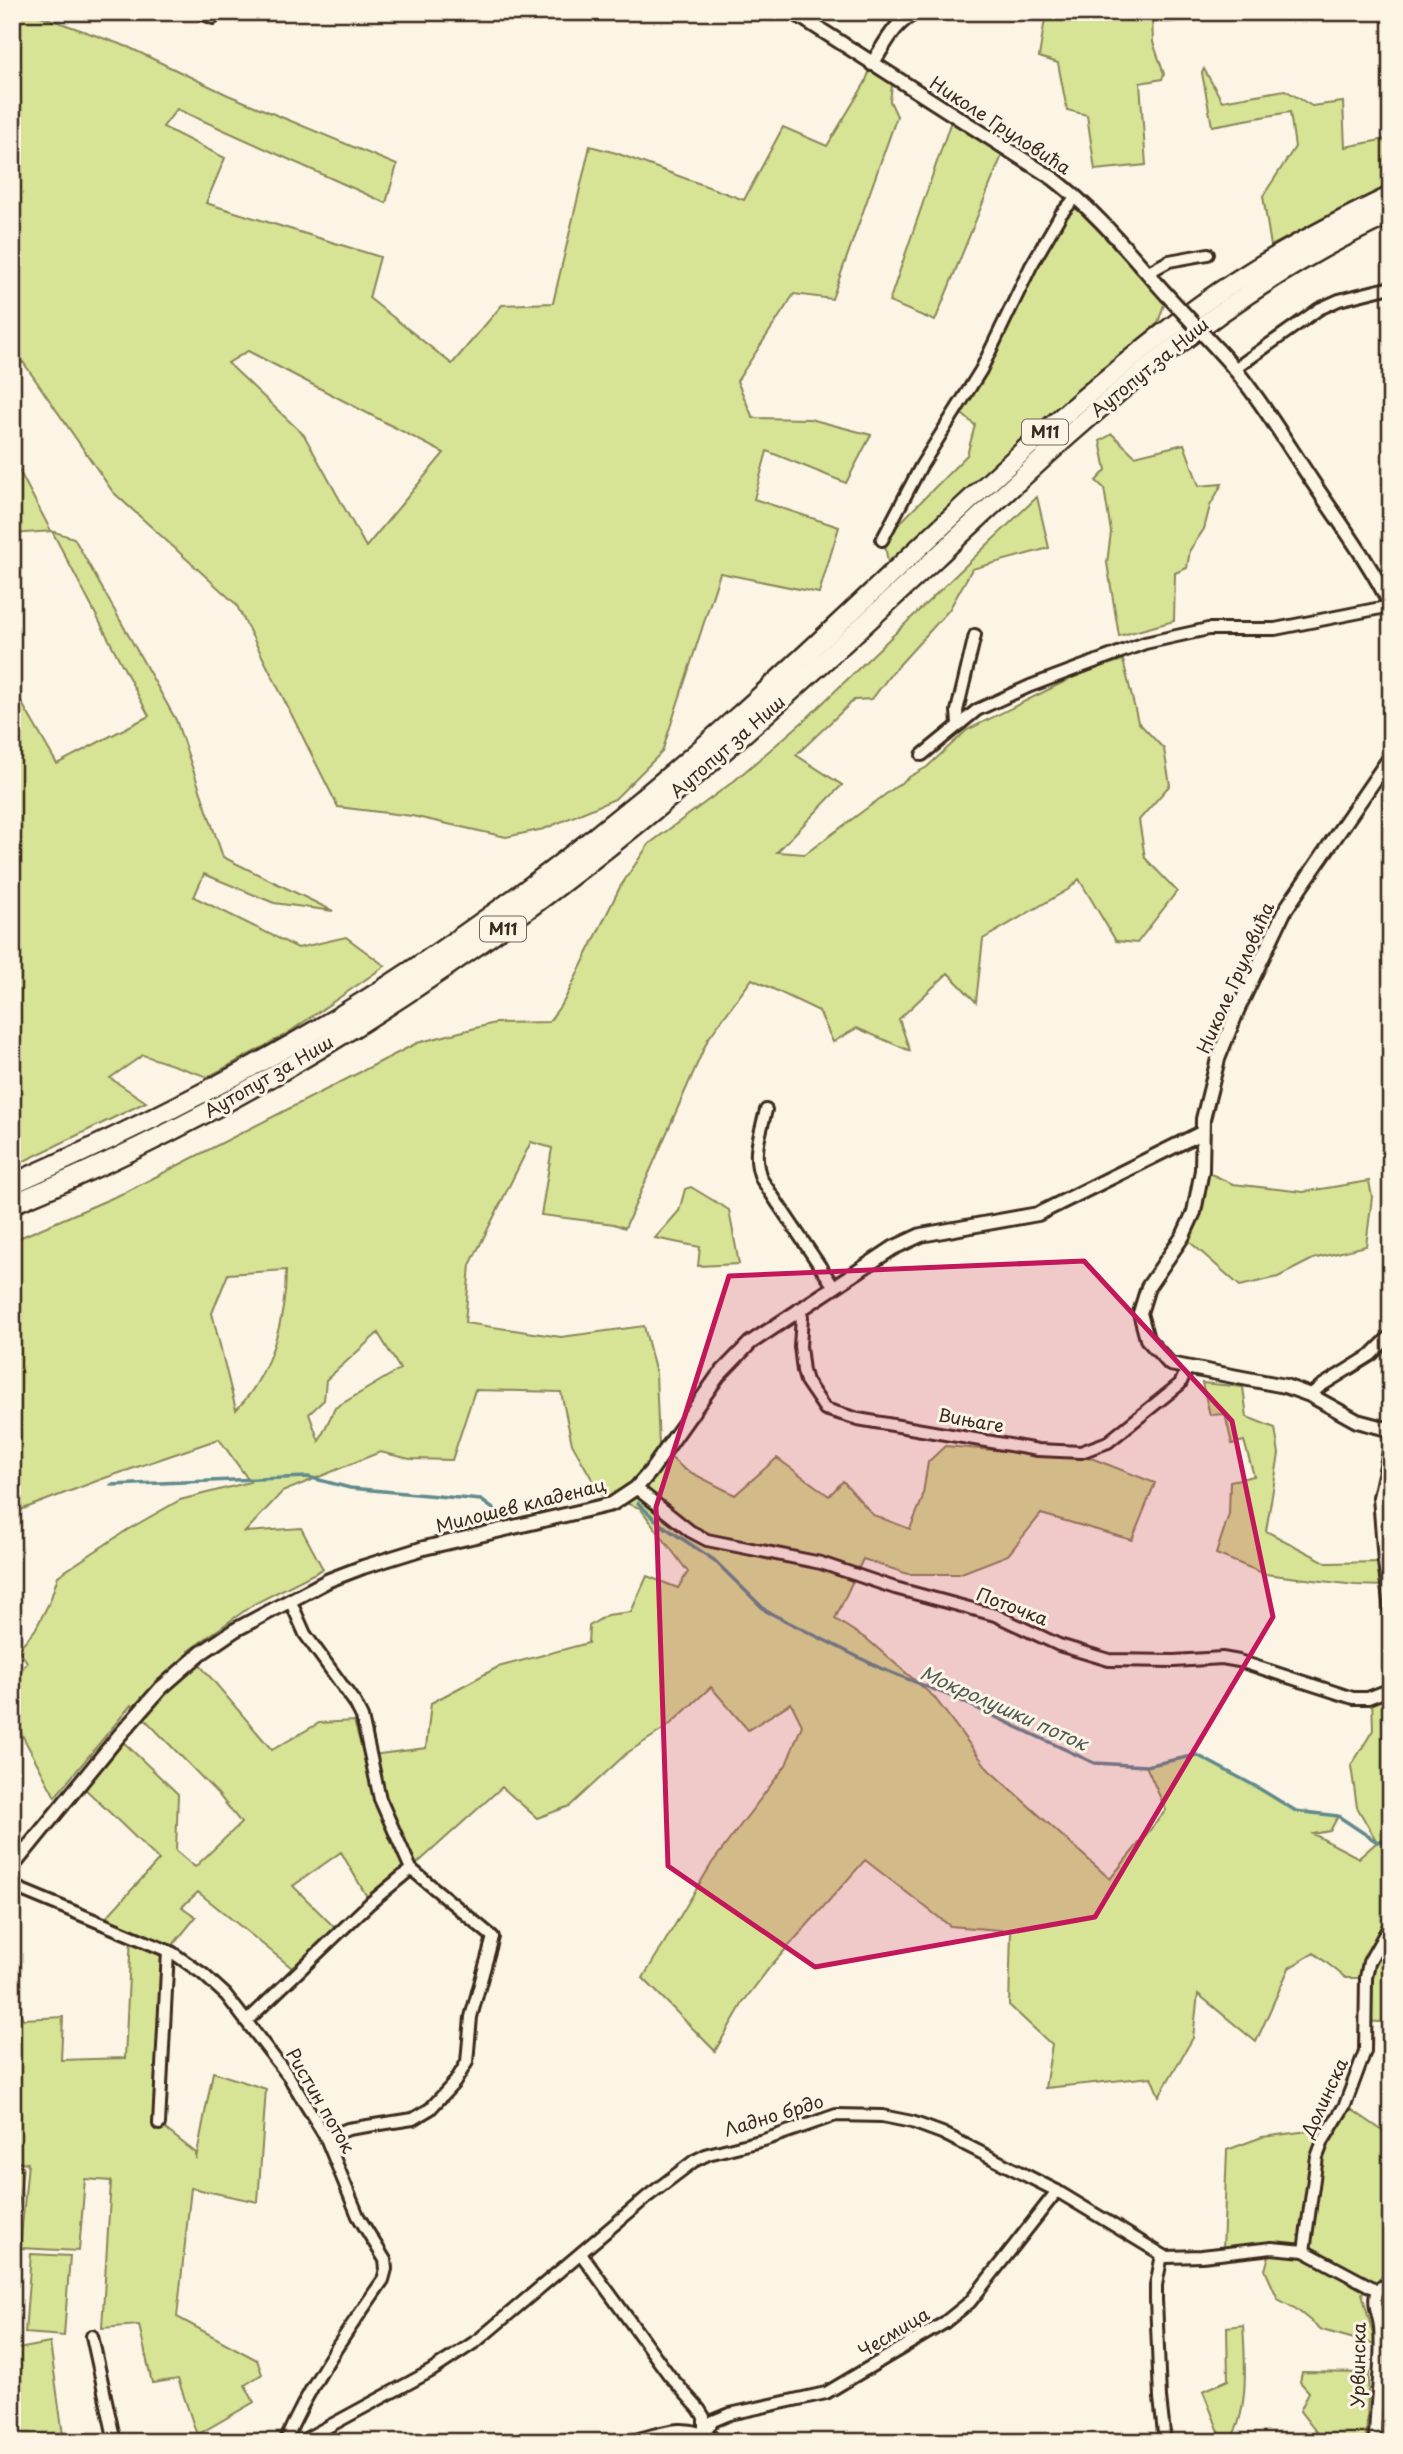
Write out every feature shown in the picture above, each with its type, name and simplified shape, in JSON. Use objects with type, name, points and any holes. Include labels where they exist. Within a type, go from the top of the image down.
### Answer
[{"type":"highway","name":"Аутопут за Ниш","points":[[12,1184],[151,1120],[278,1052],[410,971],[494,914],[625,814],[737,717],[1040,436],[1119,368],[1198,306],[1242,277],[1317,233],[1391,196]]},
{"type":"highway","name":"Аутопут за Ниш","points":[[12,1204],[124,1154],[248,1090],[353,1028],[481,945],[591,864],[719,756],[1053,448],[1152,365],[1243,296],[1300,262],[1391,214]]},
{"type":"street","points":[[199,12],[213,18]]},
{"type":"street","name":"Николе Груловића","points":[[793,12],[1054,179],[1076,197],[1236,368]]},
{"type":"street","points":[[872,64],[899,24],[918,12]]},
{"type":"street","points":[[1127,12],[1187,12]]},
{"type":"street","points":[[881,540],[921,466],[981,370],[1035,257],[1061,214],[1076,197]]},
{"type":"street","points":[[1147,273],[1169,261],[1208,254]]},
{"type":"street","points":[[922,755],[958,723],[1004,696],[1156,640],[1208,629],[1275,629],[1390,601],[1236,368],[1319,309],[1339,300],[1391,287]]},
{"type":"street","points":[[958,723],[957,711],[975,635]]},
{"type":"street","name":"Николе Груловића","points":[[1391,756],[1305,879],[1274,932],[1222,1049],[1211,1083],[1201,1133],[1202,1170],[1194,1212],[1183,1236],[1148,1287],[1140,1313],[1144,1334],[1170,1364],[1261,1380],[1310,1395],[1357,1421],[1391,1430]]},
{"type":"street","points":[[766,1110],[755,1156],[756,1168],[834,1287]]},
{"type":"street","name":"Милошев кладенац","points":[[12,1867],[137,1714],[174,1675],[235,1630],[329,1580],[363,1567],[424,1548],[601,1507],[625,1497],[665,1453],[728,1364],[750,1343],[893,1248],[927,1234],[1038,1214],[1201,1133]]},
{"type":"street","name":"Вињаге","points":[[799,1309],[802,1317],[800,1346],[803,1371],[806,1381],[825,1409],[858,1419],[1038,1450],[1081,1452],[1108,1442],[1181,1384],[1187,1369]]},
{"type":"street","points":[[1310,1395],[1371,1355],[1391,1335]]},
{"type":"street","points":[[1391,1443],[1379,1497],[1391,1617]]},
{"type":"street","name":"Поточка","points":[[636,1488],[690,1531],[707,1540],[821,1563],[895,1588],[995,1615],[1059,1645],[1102,1658],[1115,1661],[1222,1658],[1353,1698],[1368,1698],[1391,1689]]},
{"type":"street","points":[[290,1600],[305,1634],[355,1703],[362,1717],[380,1799],[411,1868],[493,1937],[471,2017],[467,2062],[456,2082],[424,2114],[403,2121],[348,2129],[326,2138]]},
{"type":"street","points":[[248,2020],[370,1903],[411,1868]]},
{"type":"street","name":"Ристин поток","points":[[12,1886],[168,1951],[204,1975],[248,2020],[289,2077],[326,2138],[358,2216],[385,2260],[386,2269],[383,2280],[337,2345],[304,2400],[285,2442]]},
{"type":"street","name":"Долинска","points":[[1304,2251],[1317,2157],[1323,2141],[1345,2105],[1365,2051],[1366,1978],[1369,1962],[1391,1923]]},
{"type":"street","points":[[159,2124],[168,1951]]},
{"type":"street","name":"Ладно брдо","points":[[300,2442],[430,2371],[478,2340],[648,2196],[708,2154],[764,2140],[836,2115],[882,2116],[933,2130],[1057,2191],[1162,2255],[1202,2256],[1272,2248],[1304,2251],[1377,2290]]},
{"type":"street","name":"Чесмица","points":[[704,2434],[713,2421],[730,2414],[815,2396],[837,2388],[944,2323],[970,2302],[1057,2191]]},
{"type":"street","points":[[581,2254],[669,2375],[699,2409],[704,2417],[704,2434]]},
{"type":"street","points":[[1162,2255],[1156,2299],[1160,2399],[1166,2442]]},
{"type":"street","points":[[1377,2290],[1391,2286]]},
{"type":"street","name":"Урвинска","points":[[1375,2442],[1380,2358],[1380,2325],[1375,2299],[1377,2290]]},
{"type":"street","points":[[92,2336],[115,2442]]},
{"type":"street","points":[[633,2442],[677,2430],[704,2434],[718,2442]]},
{"type":"highlighted area","points":[[1084,1261],[1232,1421],[1273,1617],[1095,1917],[815,1967],[668,1866],[656,1507],[729,1276]]},
{"type":"green space","points":[[12,12],[30,12],[128,47],[228,95],[397,165],[386,203],[177,109],[163,127],[225,158],[206,203],[380,257],[369,298],[452,364],[502,305],[553,303],[590,146],[744,200],[783,127],[827,146],[865,83],[872,64],[893,78],[890,101],[897,116],[832,299],[794,294],[737,381],[753,418],[810,419],[871,435],[846,483],[767,451],[754,499],[839,527],[819,593],[720,573],[662,752],[615,799],[544,829],[506,837],[412,816],[338,807],[236,604],[113,492],[23,362],[12,371]],"holes":[[[248,351],[444,453],[366,547],[304,435],[228,363]]]},
{"type":"green space","points":[[1046,12],[1096,12],[1152,18],[1153,42],[1164,74],[1162,79],[1140,83],[1146,165],[1095,170],[1087,115],[1067,110],[1058,63],[1039,57]]},
{"type":"green space","points":[[1204,69],[1222,101],[1285,90],[1312,106],[1343,102],[1345,147],[1391,138],[1391,185],[1271,246],[1263,196],[1295,147],[1290,112],[1212,126],[1202,73]]},
{"type":"green space","points":[[953,115],[1005,148],[935,321],[889,302]]},
{"type":"green space","points":[[1076,197],[1167,295],[1158,323],[1017,443],[888,563],[884,539],[967,455],[975,425],[957,410]]},
{"type":"green space","points":[[1112,434],[1135,456],[1184,444],[1199,486],[1222,484],[1210,506],[1204,529],[1190,550],[1187,568],[1175,573],[1174,621],[1119,636],[1107,563],[1111,532],[1104,488],[1096,481],[1106,470],[1100,441]]},
{"type":"green space","points":[[12,457],[51,531],[12,534]]},
{"type":"green space","points":[[1037,497],[1049,548],[972,569],[949,610],[872,699],[854,700],[796,755],[842,785],[777,852],[805,854],[909,777],[927,767],[967,730],[1084,672],[1123,660],[1138,722],[1164,749],[1170,785],[1139,820],[1145,858],[1177,891],[1137,943],[1116,941],[1079,879],[1069,889],[983,939],[976,1002],[948,973],[899,1019],[910,1051],[857,1028],[833,1042],[819,1011],[752,979],[708,1039],[625,1228],[614,1224],[541,1215],[552,1148],[531,1142],[470,1265],[465,1323],[561,1337],[644,1326],[656,1374],[659,1447],[684,1469],[735,1495],[777,1458],[829,1496],[843,1481],[873,1515],[910,1529],[922,1500],[928,1462],[945,1446],[1091,1458],[1155,1483],[1132,1540],[1041,1514],[1008,1555],[959,1574],[908,1574],[863,1559],[835,1619],[868,1640],[934,1697],[989,1770],[1110,1879],[1166,1810],[1146,1766],[1197,1755],[1296,1811],[1338,1816],[1330,1831],[1313,1834],[1359,1858],[1377,1842],[1357,1807],[1351,1766],[1373,1730],[1372,1696],[1391,1689],[1391,2023],[1367,2021],[1366,1978],[1346,1978],[1314,1953],[1289,1968],[1256,2042],[1198,1994],[1193,2038],[1159,2096],[1151,2077],[1045,2088],[1052,2045],[1009,2005],[1011,1931],[950,1926],[865,1860],[770,1967],[744,2001],[715,2051],[643,1978],[712,1863],[786,1765],[802,1725],[791,1703],[748,1730],[711,1687],[667,1727],[627,1753],[570,1806],[537,1818],[502,1787],[411,1869],[390,1824],[371,1755],[426,1748],[431,1703],[498,1667],[588,1643],[589,1626],[607,1615],[631,1612],[647,1576],[678,1588],[688,1572],[640,1508],[601,1495],[572,1444],[561,1392],[475,1390],[452,1460],[410,1459],[380,1452],[282,1492],[245,1532],[301,1528],[323,1569],[254,1604],[188,1651],[272,1750],[319,1723],[354,1721],[377,1802],[406,1865],[367,1897],[341,1852],[293,1886],[340,1933],[297,1972],[198,1892],[182,1907],[196,1917],[168,1951],[159,2124],[196,2153],[196,2159],[213,2072],[266,2089],[258,2202],[191,2188],[177,2317],[257,2360],[262,2374],[245,2385],[254,2402],[197,2435],[178,2379],[152,2383],[139,2325],[102,2328],[111,2181],[85,2179],[79,2251],[20,2248],[28,2163],[12,2161],[12,2001],[23,2019],[63,2017],[61,2060],[125,2058],[131,1935],[101,1923],[159,1860],[80,1784],[118,1737],[178,1794],[176,1851],[195,1867],[241,1823],[218,1794],[131,1705],[55,1797],[12,1716],[12,1684],[27,1662],[18,1649],[35,1630],[50,1601],[58,1576],[127,1530],[180,1500],[250,1482],[219,1439],[102,1479],[23,1509],[12,1517],[12,1241],[126,1192],[417,1043],[495,1023],[549,1022],[565,999],[620,887],[649,844],[734,781],[806,719]],"holes":[[[286,1270],[283,1307],[274,1345],[258,1381],[236,1410],[212,1313],[228,1274]],[[378,1333],[400,1369],[335,1408],[319,1441],[309,1414],[324,1400],[326,1380]]]},
{"type":"green space","points":[[52,531],[74,538],[176,720],[223,857],[333,911],[274,903],[204,874],[194,897],[298,948],[346,937],[385,966],[285,1035],[208,1077],[143,1055],[110,1078],[146,1102],[12,1167],[12,686],[57,764],[149,716]]},
{"type":"green space","points":[[1202,1170],[1233,1184],[1303,1192],[1369,1181],[1372,1197],[1366,1246],[1313,1259],[1278,1277],[1240,1286],[1183,1236]]},
{"type":"green space","points":[[691,1187],[729,1210],[739,1264],[698,1266],[700,1247],[655,1238],[679,1211],[685,1189]]},
{"type":"green space","points":[[1202,1383],[1243,1387],[1247,1417],[1275,1428],[1279,1454],[1266,1531],[1327,1563],[1382,1562],[1385,1586],[1265,1574],[1216,1554],[1229,1514],[1230,1481],[1254,1476],[1244,1441],[1232,1444],[1225,1414],[1210,1415]]},
{"type":"green space","points":[[1345,2105],[1386,2133],[1391,2124],[1391,2275],[1383,2276],[1362,2293],[1376,2345],[1322,2330],[1296,2309],[1278,2299],[1265,2270],[1272,2245],[1223,2249],[1227,2150],[1262,2137],[1308,2131]]},
{"type":"green space","points":[[12,2164],[23,2166],[12,2262]]},
{"type":"green space","points":[[31,2254],[70,2256],[64,2336],[25,2333]]},
{"type":"green space","points":[[1243,2325],[1243,2403],[1235,2431],[1228,2442],[1223,2442],[1203,2391],[1228,2380],[1227,2327]]},
{"type":"green space","points":[[50,2343],[64,2442],[22,2442],[12,2373],[12,2350]]},
{"type":"green space","points":[[1302,2372],[1369,2373],[1366,2442],[1324,2442],[1300,2411],[1309,2392],[1300,2382]]},
{"type":"waterway","name":"Мокролушки поток","points":[[111,1485],[308,1477],[350,1488],[481,1500],[508,1520]]},
{"type":"waterway","name":"Мокролушки поток","points":[[638,1503],[660,1524],[714,1560],[766,1611],[880,1668],[955,1698],[1094,1763],[1146,1766],[1197,1755],[1296,1811],[1338,1816],[1377,1842],[1391,1838]]}]
